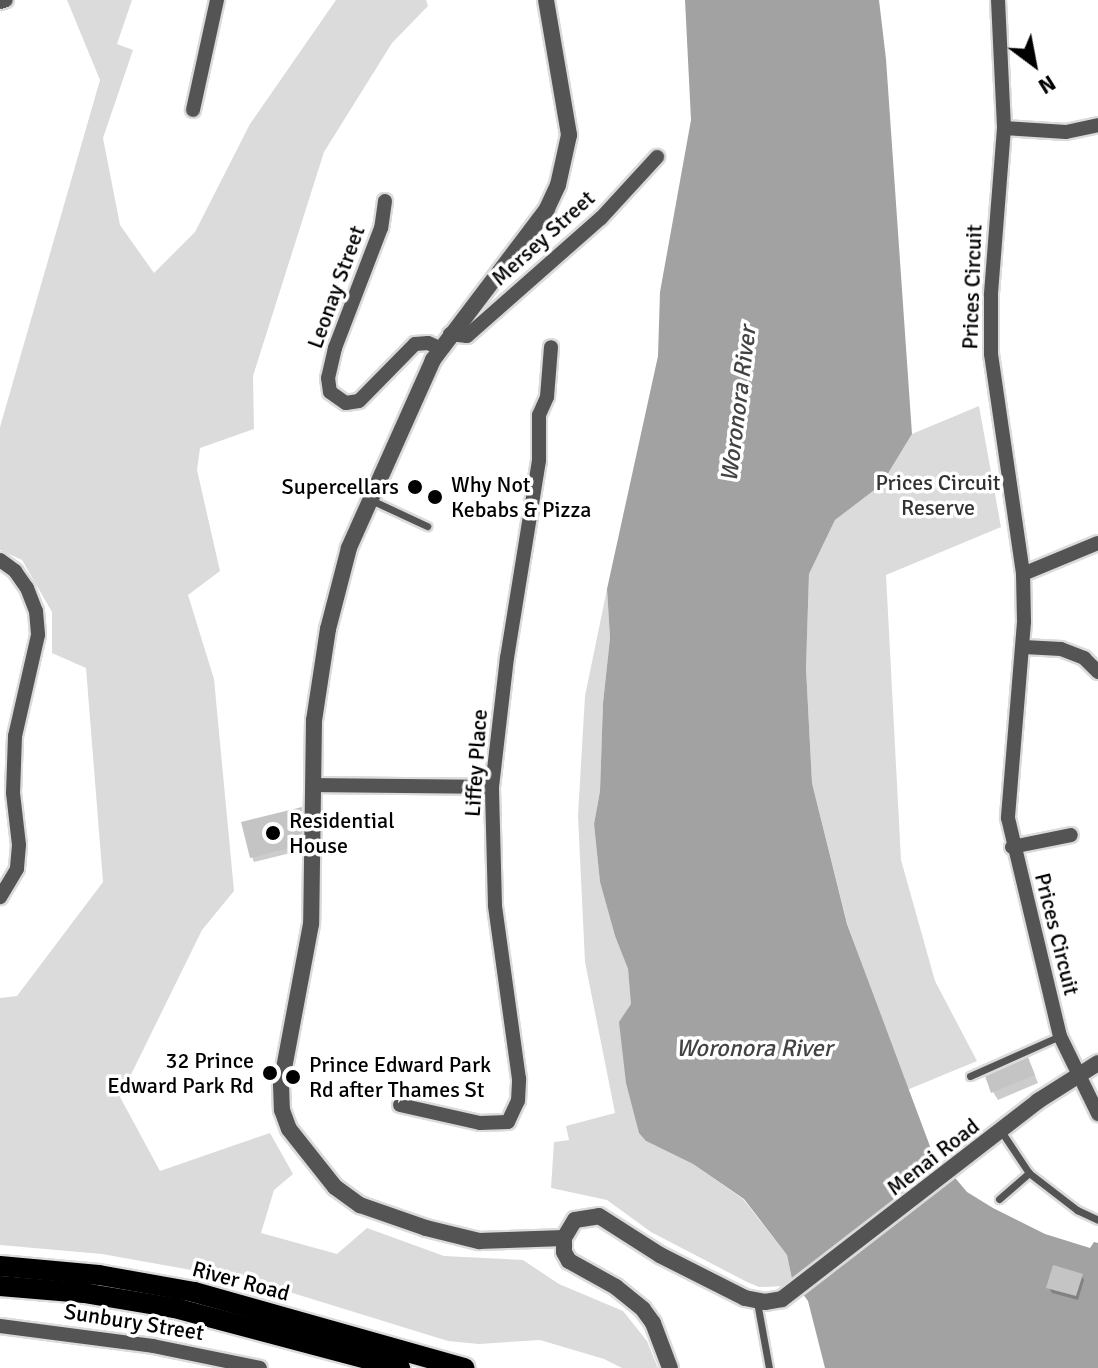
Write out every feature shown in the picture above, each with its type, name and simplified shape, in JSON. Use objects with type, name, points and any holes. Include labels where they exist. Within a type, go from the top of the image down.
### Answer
[{"type":"main road","name":"River Road","points":[[0,1266],[99,1275],[194,1292],[465,1368]]},
{"type":"main road","name":"River Road","points":[[0,1286],[84,1293],[175,1308],[400,1368]]},
{"type":"street","points":[[0,2],[6,0]]},
{"type":"street","points":[[193,110],[217,0]]},
{"type":"street","points":[[546,0],[567,111],[569,135],[563,170],[547,209],[445,341],[349,548],[328,629],[314,720],[311,924],[282,1070],[284,1120],[335,1187],[360,1205],[426,1228],[479,1241],[564,1238]]},
{"type":"street","name":"Prices Circuit","points":[[998,0],[1004,128],[991,295],[991,354],[1023,574],[1024,647],[1008,818],[1012,847],[1060,1036],[1098,1114]]},
{"type":"street","points":[[1004,128],[1066,132],[1098,125]]},
{"type":"street","name":"Mersey Street","points":[[445,341],[467,336],[601,218],[657,157]]},
{"type":"street","name":"Leonay Street","points":[[385,201],[381,228],[335,348],[328,378],[330,392],[346,403],[359,401],[415,344],[445,341]]},
{"type":"street","name":"Liffey Place","points":[[400,1105],[480,1123],[508,1122],[518,1101],[519,1079],[495,905],[492,787],[507,658],[539,460],[539,415],[547,397],[551,347]]},
{"type":"street","points":[[1023,574],[1098,543]]},
{"type":"street","points":[[0,560],[15,571],[36,611],[38,635],[12,762],[19,845],[17,869],[0,897]]},
{"type":"street","points":[[1024,647],[1061,649],[1084,658],[1098,672]]},
{"type":"street","points":[[315,785],[492,787]]},
{"type":"street","name":"Prices Circuit","points":[[1012,847],[1071,835]]},
{"type":"street","name":"Menai Road","points":[[757,1302],[782,1299],[797,1291],[1001,1131],[1098,1063]]},
{"type":"street","points":[[529,1237],[575,1220],[599,1216],[660,1255],[757,1302]]},
{"type":"street","points":[[569,1261],[564,1252],[564,1238],[575,1220]]},
{"type":"street","points":[[529,1237],[616,1287],[643,1309],[662,1343],[670,1368]]},
{"type":"street","name":"Sunbury Street","points":[[0,1326],[153,1346],[260,1368]]},
{"type":"lane","points":[[371,500],[427,526]]},
{"type":"lane","points":[[970,1076],[1060,1036]]},
{"type":"lane","points":[[1001,1131],[1029,1173],[1077,1210],[1098,1220]]},
{"type":"lane","points":[[999,1199],[1029,1173]]},
{"type":"lane","points":[[757,1302],[769,1368]]},
{"type":"green space","points":[[67,0],[132,0],[117,44],[133,50],[103,138],[120,225],[154,273],[195,232],[250,124],[336,0],[426,0],[428,6],[392,43],[324,152],[253,376],[254,429],[200,448],[197,470],[220,571],[188,595],[214,679],[234,891],[202,930],[120,1097],[160,1171],[270,1133],[293,1174],[274,1190],[261,1233],[337,1254],[367,1228],[444,1256],[523,1260],[559,1284],[623,1311],[647,1341],[658,1368],[622,1368],[604,1359],[540,1340],[479,1344],[448,1341],[286,1291],[219,1275],[102,1254],[0,1245],[0,998],[17,996],[103,882],[86,668],[52,653],[52,612],[22,560],[0,550],[0,427],[100,80]]},
{"type":"green space","name":"Prices Circuit Reserve","points":[[979,406],[1001,527],[886,575],[901,860],[935,981],[977,1061],[907,1090],[847,923],[812,783],[806,668],[809,574],[835,520],[881,485],[912,434]]},
{"type":"green space","points":[[607,589],[610,638],[603,703],[600,791],[594,824],[600,882],[628,969],[646,1141],[693,1164],[743,1199],[787,1255],[792,1279],[786,1286],[759,1287],[747,1282],[651,1232],[607,1200],[551,1188],[554,1142],[569,1140],[566,1126],[615,1113],[585,962],[578,816],[585,696]]},
{"type":"water","name":"Woronora River","points":[[685,0],[879,0],[886,59],[912,434],[881,485],[835,520],[809,574],[806,668],[812,783],[847,924],[931,1149],[967,1192],[993,1208],[1045,1234],[1090,1248],[1094,1242],[1098,1243],[1098,1368],[825,1368],[808,1301],[792,1279],[787,1255],[744,1199],[693,1164],[646,1141],[639,1133],[626,1083],[619,1022],[631,1004],[628,969],[600,882],[594,824],[600,791],[603,703],[610,638],[607,589],[658,356],[660,292],[691,120]]},
{"type":"building","name":"Residential House","points":[[302,807],[301,845],[250,858],[241,822]]},
{"type":"building","points":[[1028,1057],[1035,1075],[991,1093],[985,1076]]},
{"type":"building","points":[[1053,1265],[1083,1274],[1076,1296],[1046,1288]]},
{"type":"place","name":"Supercellars","points":[[415,487]]},
{"type":"place","name":"Why Not Kebabs & Pizza","points":[[435,497]]},
{"type":"place","name":"Residential House","points":[[273,833]]},
{"type":"place","name":"32 Prince Edward Park Rd","points":[[270,1073]]},
{"type":"place","name":"Prince Edward Park Rd after Thames St","points":[[293,1077]]}]
